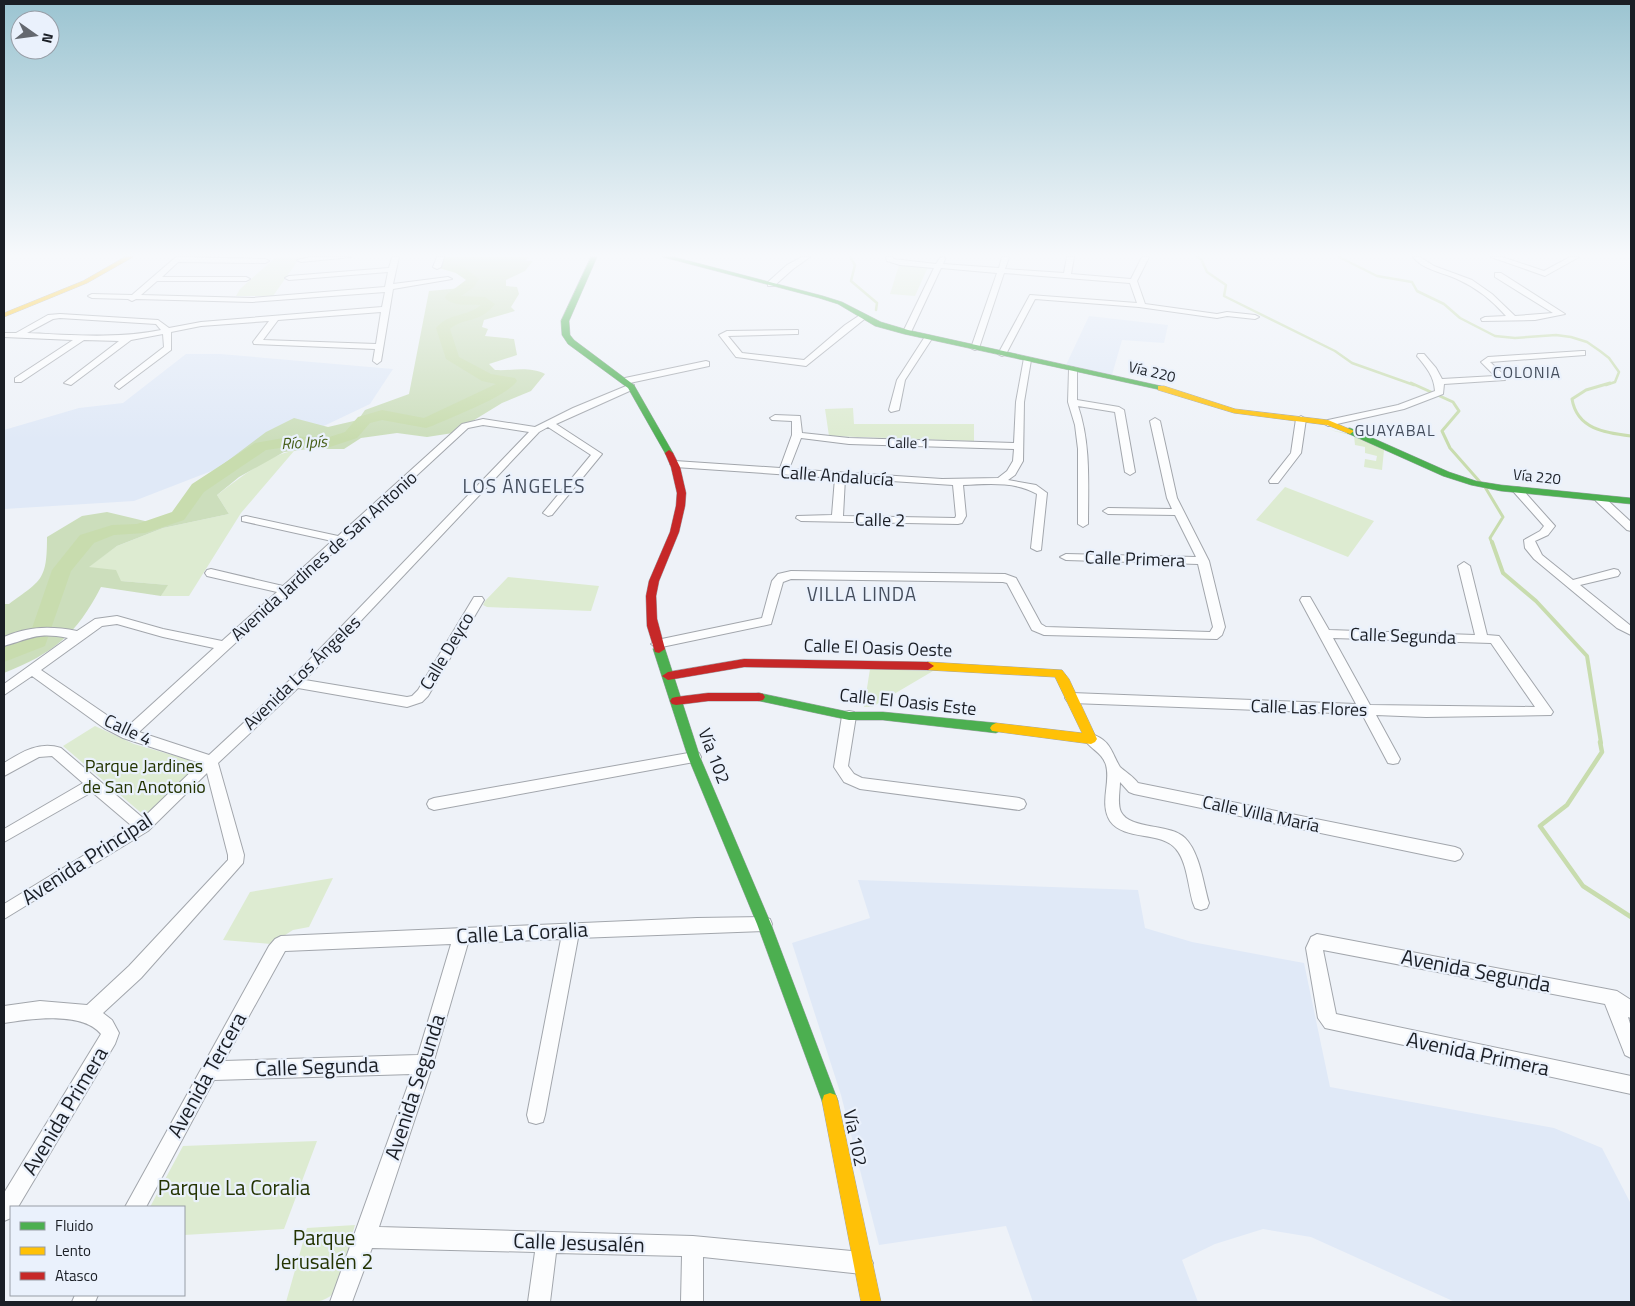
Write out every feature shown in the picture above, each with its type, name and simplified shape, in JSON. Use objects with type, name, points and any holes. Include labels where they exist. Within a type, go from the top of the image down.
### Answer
[{"type":"main road","name":"Vía 102","points":[[566,318],[564,327],[571,342],[628,384],[675,464],[681,480],[682,503],[673,537],[652,587],[650,614],[657,644],[694,757],[764,924],[814,1056],[834,1115],[871,1302]]},
{"type":"main road","name":"Vía 220","points":[[867,318],[929,338],[1160,388],[1234,411],[1328,423],[1372,439],[1446,474],[1474,483],[1517,490],[1631,501]]},
{"type":"main road","name":"Calle El Oasis Oeste","points":[[668,676],[744,664],[862,664],[1049,671],[1058,673],[1072,698]]},
{"type":"main road","name":"Calle El Oasis Este","points":[[676,701],[708,697],[754,696],[849,716],[883,716],[1091,739]]},
{"type":"main road","points":[[1072,698],[1091,739]]},
{"type":"street","points":[[16,336],[49,318]]},
{"type":"street","points":[[71,318],[158,322],[167,331],[168,348],[119,386]]},
{"type":"street","points":[[4,335],[128,338],[201,324],[266,318]]},
{"type":"street","points":[[275,318],[257,342],[378,347]]},
{"type":"street","points":[[377,361],[383,318]]},
{"type":"street","points":[[795,332],[727,333],[723,335],[739,355],[806,363],[848,327],[862,318]]},
{"type":"street","points":[[907,332],[914,318]]},
{"type":"street","points":[[975,348],[985,318]]},
{"type":"street","points":[[1002,354],[1022,318]]},
{"type":"street","points":[[1485,319],[1523,318]]},
{"type":"street","points":[[18,380],[82,338]]},
{"type":"street","points":[[68,383],[128,338]]},
{"type":"street","points":[[894,410],[901,380],[929,338]]},
{"type":"street","points":[[1439,382],[1502,378],[1485,362],[1488,360],[1582,353]]},
{"type":"street","points":[[1328,423],[1401,407],[1436,393],[1439,382],[1433,370],[1421,356]]},
{"type":"street","points":[[1000,481],[1016,468],[1020,402],[1026,360]]},
{"type":"street","name":"Avenida Los Ángeles","points":[[211,761],[295,683],[542,427],[628,384],[706,364]]},
{"type":"street","points":[[1073,370],[1072,402],[1080,425],[1083,449],[1083,524]]},
{"type":"street","points":[[1072,402],[1119,410],[1130,472]]},
{"type":"street","points":[[775,418],[796,417],[797,435],[783,472]]},
{"type":"street","points":[[1274,481],[1296,454],[1301,419]]},
{"type":"street","points":[[657,644],[767,621],[778,581],[782,577],[791,575],[1005,578],[1012,581],[1036,627],[1044,631],[1214,636],[1218,632],[1219,627],[1203,561],[1195,540],[1172,498],[1155,421]]},
{"type":"street","name":"Avenida Jardines de San Antonio","points":[[128,734],[465,426],[483,422],[542,427]]},
{"type":"street","points":[[542,427],[597,454],[548,513]]},
{"type":"street","name":"Calle 1","points":[[797,435],[849,441],[1018,446]]},
{"type":"street","name":"Calle Andalucía","points":[[675,464],[840,477],[958,483],[1000,481],[1032,487],[1042,493],[1036,548]]},
{"type":"street","points":[[837,519],[840,477]]},
{"type":"street","name":"Calle 2","points":[[801,518],[958,521],[961,516],[958,483]]},
{"type":"street","points":[[1517,490],[1550,526],[1544,533],[1529,540],[1531,548],[1549,568],[1597,603],[1621,625],[1631,630]]},
{"type":"street","points":[[1600,499],[1631,528]]},
{"type":"street","points":[[1108,511],[1178,512]]},
{"type":"street","points":[[246,520],[342,540]]},
{"type":"street","name":"Calle Primera","points":[[1066,557],[1203,561]]},
{"type":"street","points":[[1464,566],[1482,639]]},
{"type":"street","points":[[211,573],[286,590]]},
{"type":"street","points":[[1570,584],[1614,573]]},
{"type":"street","name":"Calle Deyco","points":[[295,683],[407,702],[417,699],[423,693],[478,600]]},
{"type":"street","points":[[1306,600],[1393,759]]},
{"type":"street","points":[[4,690],[99,622],[108,620],[225,646]]},
{"type":"street","points":[[4,642],[29,631],[38,630],[58,631],[79,636]]},
{"type":"street","name":"Calle Segunda","points":[[1324,634],[1482,639]]},
{"type":"street","name":"Calle Las Flores","points":[[1072,698],[1366,710],[1546,712],[1495,639],[1482,639]]},
{"type":"street","name":"Calle 4","points":[[32,670],[76,702],[128,734],[211,761]]},
{"type":"street","points":[[849,716],[842,767],[849,778],[860,783],[1019,804]]},
{"type":"street","name":"Calle Villa María","points":[[1091,739],[1101,745],[1113,761],[1114,770],[1126,778],[1134,788],[1455,854]]},
{"type":"street","points":[[4,770],[44,750],[56,752],[143,827]]},
{"type":"street","points":[[434,804],[694,757]]},
{"type":"street","points":[[4,1014],[40,1009],[90,1014],[142,965],[235,863],[236,855],[211,761]]},
{"type":"street","name":"Avenida Principal","points":[[4,912],[143,827],[211,761]]},
{"type":"street","points":[[1114,770],[1111,807],[1116,820],[1127,826],[1169,836],[1182,845],[1201,903]]},
{"type":"street","points":[[4,836],[94,784]]},
{"type":"street","name":"Calle La Coralia","points":[[281,944],[764,924]]},
{"type":"street","points":[[536,1115],[571,931]]},
{"type":"street","name":"Avenida Segunda","points":[[365,1237],[424,1064],[462,936]]},
{"type":"street","name":"Avenida Segunda","points":[[1327,1018],[1314,948],[1317,942],[1611,997],[1631,1010]]},
{"type":"street","name":"Avenida Tercera","points":[[136,1206],[275,951],[281,944]]},
{"type":"street","points":[[1611,997],[1631,1049]]},
{"type":"street","name":"Avenida Primera","points":[[4,1211],[109,1038],[110,1033],[106,1026],[90,1014]]},
{"type":"street","name":"Avenida Primera","points":[[1327,1018],[1336,1025],[1631,1085]]},
{"type":"street","name":"Calle Segunda","points":[[210,1071],[424,1064]]},
{"type":"street","points":[[341,1302],[365,1237]]},
{"type":"street","name":"Calle Jesusalén","points":[[365,1237],[693,1246],[862,1263]]},
{"type":"street","points":[[539,1302],[547,1242]]},
{"type":"street","points":[[692,1302],[693,1246]]},
{"type":"shaded area","points":[[1088,318],[1106,318],[1168,325],[1164,343],[1122,340],[1112,375],[1066,365]]},
{"type":"shaded area","points":[[186,354],[220,354],[393,369],[370,404],[307,434],[134,501],[4,509],[4,430],[79,408],[123,403]]},
{"type":"shaded area","points":[[858,880],[1138,890],[1145,928],[1192,942],[1304,963],[1330,1087],[1554,1128],[1602,1148],[1631,1204],[1631,1302],[1455,1302],[1311,1237],[1263,1229],[1215,1244],[1182,1260],[1198,1302],[1033,1302],[1006,1226],[879,1245],[841,1095],[792,943],[870,918]]},
{"type":"green space","points":[[424,318],[491,318],[484,320],[482,327],[488,329],[485,336],[514,339],[517,355],[489,364],[495,370],[527,369],[545,374],[531,391],[502,403],[453,433],[427,437],[397,433],[361,438],[344,449],[309,449],[284,452],[239,477],[217,495],[229,514],[163,528],[117,546],[89,567],[116,570],[121,581],[168,585],[161,596],[101,587],[82,618],[62,640],[37,658],[4,673],[4,604],[9,604],[36,584],[40,578],[46,562],[47,537],[82,516],[107,512],[149,522],[172,516],[197,484],[266,432],[294,418],[328,427],[358,420],[365,410],[409,394]]},
{"type":"green space","points":[[853,408],[854,424],[974,424],[974,441],[829,436],[825,409]]},
{"type":"green space","points":[[1330,430],[1356,435],[1384,450],[1382,470],[1364,467],[1365,459],[1376,461],[1377,456],[1365,453],[1365,447],[1355,445],[1354,436]]},
{"type":"green space","points":[[294,451],[241,513],[189,596],[161,596],[167,585],[121,581],[88,567],[117,546],[163,528],[229,514],[217,495],[264,462],[284,453]]},
{"type":"green space","points":[[1285,487],[1374,521],[1348,557],[1256,520]]},
{"type":"green space","points":[[508,577],[599,586],[591,611],[487,607],[483,605]]},
{"type":"green space","points":[[870,669],[933,671],[872,707],[864,707]]},
{"type":"green space","name":"Parque Jardines de San Anotonio","points":[[95,726],[134,744],[200,763],[146,817],[63,746]]},
{"type":"green space","points":[[333,878],[309,927],[293,930],[271,944],[223,940],[250,892]]},
{"type":"green space","name":"Parque La Coralia","points":[[317,1141],[284,1229],[185,1235],[185,1206],[151,1206],[183,1146]]},
{"type":"green space","name":"Parque Jerusalén 2","points":[[355,1225],[336,1290],[326,1299],[320,1301],[286,1302],[307,1228]]},
{"type":"waterway","name":"Río Ipís","points":[[4,655],[38,641],[62,570],[87,539],[112,530],[139,529],[178,516],[198,488],[261,446],[295,441],[324,444],[351,435],[364,420],[382,415],[426,423],[495,391],[510,381],[487,378],[453,359],[443,328],[453,320],[463,318]]},
{"type":"waterway","points":[[1268,318],[1335,351],[1352,363],[1414,385]]},
{"type":"waterway","points":[[1460,318],[1495,336],[1515,338],[1556,335],[1587,342],[1609,358],[1619,372],[1615,382],[1606,385]]},
{"type":"waterway","points":[[1411,383],[1453,402],[1459,411],[1442,431],[1450,448],[1480,482]]},
{"type":"waterway","points":[[1610,383],[1586,390],[1572,399],[1575,409],[1580,417],[1594,428],[1631,436]]},
{"type":"waterway","points":[[1485,487],[1503,517],[1490,538],[1492,543]]},
{"type":"waterway","points":[[1492,542],[1503,573],[1536,601],[1587,656],[1601,743]]},
{"type":"waterway","points":[[1600,742],[1602,752],[1567,805],[1540,826],[1583,886],[1631,917]]},
{"type":"traffic: fast","points":[[566,318],[566,335],[571,342],[631,387],[669,453]]},
{"type":"traffic: fast","points":[[867,318],[878,324],[907,332],[1161,388]]},
{"type":"traffic: fast","points":[[1350,431],[1446,474],[1474,483],[1501,488],[1631,501]]},
{"type":"traffic: fast","points":[[659,649],[694,757],[764,924],[830,1101]]},
{"type":"traffic: fast","points":[[759,697],[849,716],[883,716],[996,728]]},
{"type":"traffic: slow","points":[[1161,388],[1234,411],[1328,423],[1350,431]]},
{"type":"traffic: slow","points":[[928,666],[1058,673],[1063,679],[1091,739],[996,728]]},
{"type":"traffic: slow","points":[[830,1101],[871,1302]]},
{"type":"traffic: jam","points":[[659,649],[651,619],[652,588],[675,532],[681,506],[680,480],[669,453]]},
{"type":"traffic: jam","points":[[668,676],[744,663],[928,666]]},
{"type":"traffic: jam","points":[[676,701],[708,697],[759,697]]},
{"type":"district","name":"COLONIA","points":[[1527,372]]},
{"type":"district","name":"GUAYABAL","points":[[1395,430]]},
{"type":"district","name":"LOS ÁNGELES","points":[[524,486]]},
{"type":"district","name":"VILLA LINDA","points":[[862,594]]}]
